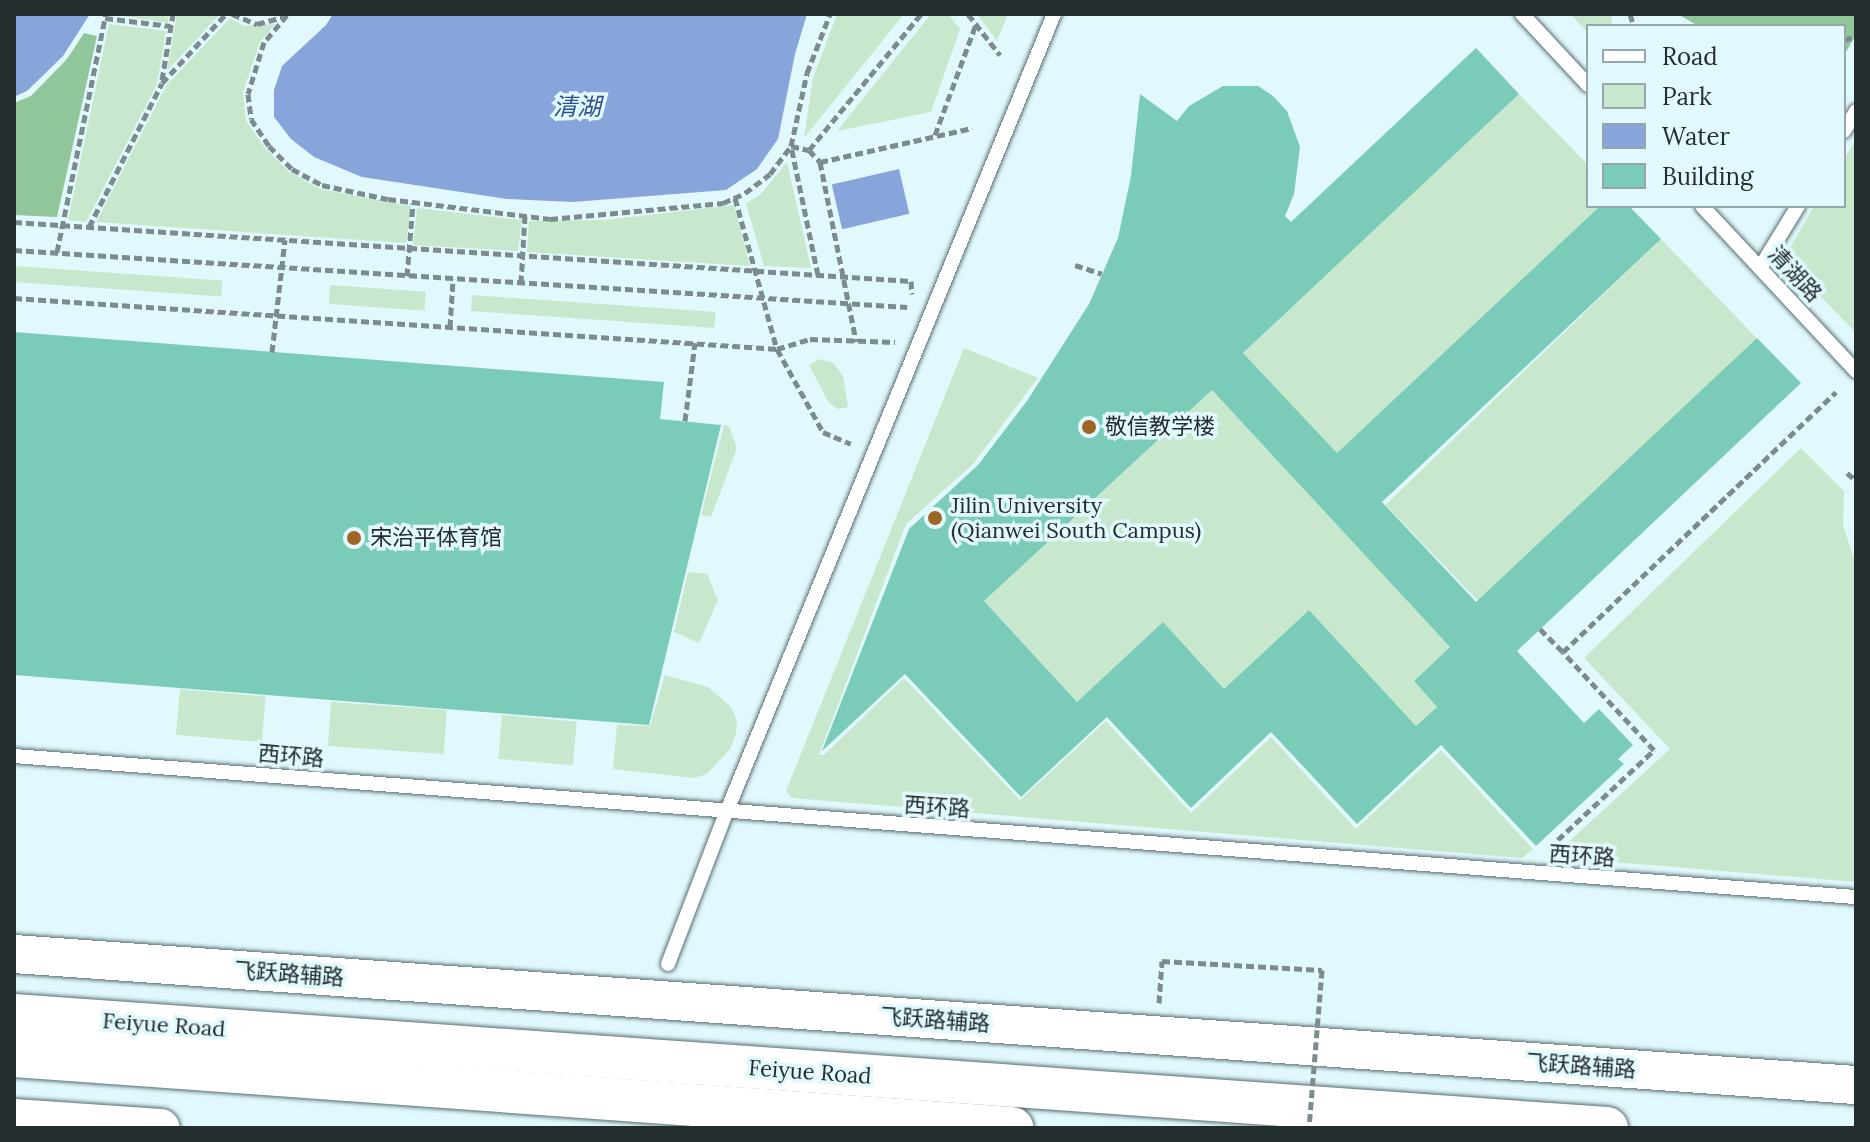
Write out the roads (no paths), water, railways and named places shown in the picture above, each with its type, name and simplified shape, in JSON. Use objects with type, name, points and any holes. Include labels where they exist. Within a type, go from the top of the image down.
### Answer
[{"type":"main road","name":"Feiyue Road","points":[[14,1015],[1607,1128]]},
{"type":"main road","name":"Feiyue Road","points":[[14,1056],[1012,1128]]},
{"type":"street","name":"飞跃路辅路","points":[[14,954],[1856,1085]]},
{"type":"street","points":[[14,1118],[161,1128]]},
{"type":"lane","points":[[668,964],[726,813],[1054,14]]},
{"type":"lane","points":[[1522,14],[1586,83]]},
{"type":"lane","name":"清湖路","points":[[1704,208],[1856,371]]},
{"type":"lane","points":[[1760,268],[1797,208]]},
{"type":"lane","name":"西环路","points":[[14,756],[1522,874],[1856,897]]},
{"type":"water","points":[[14,14],[90,14],[63,56],[27,91],[14,97]]},
{"type":"water","name":"清湖","points":[[333,14],[807,14],[795,54],[778,139],[757,169],[726,190],[573,202],[507,199],[362,177],[314,157],[291,139],[274,117],[274,90],[282,66],[326,25]]},
{"type":"water","points":[[899,169],[909,214],[842,229],[832,185]]},
{"type":"place","name":"敬信教学楼","points":[[1089,427]]},
{"type":"place","name":"Jilin University (Qianwei South Campus)","points":[[935,518]]},
{"type":"place","name":"宋治平体育馆","points":[[354,538]]}]
